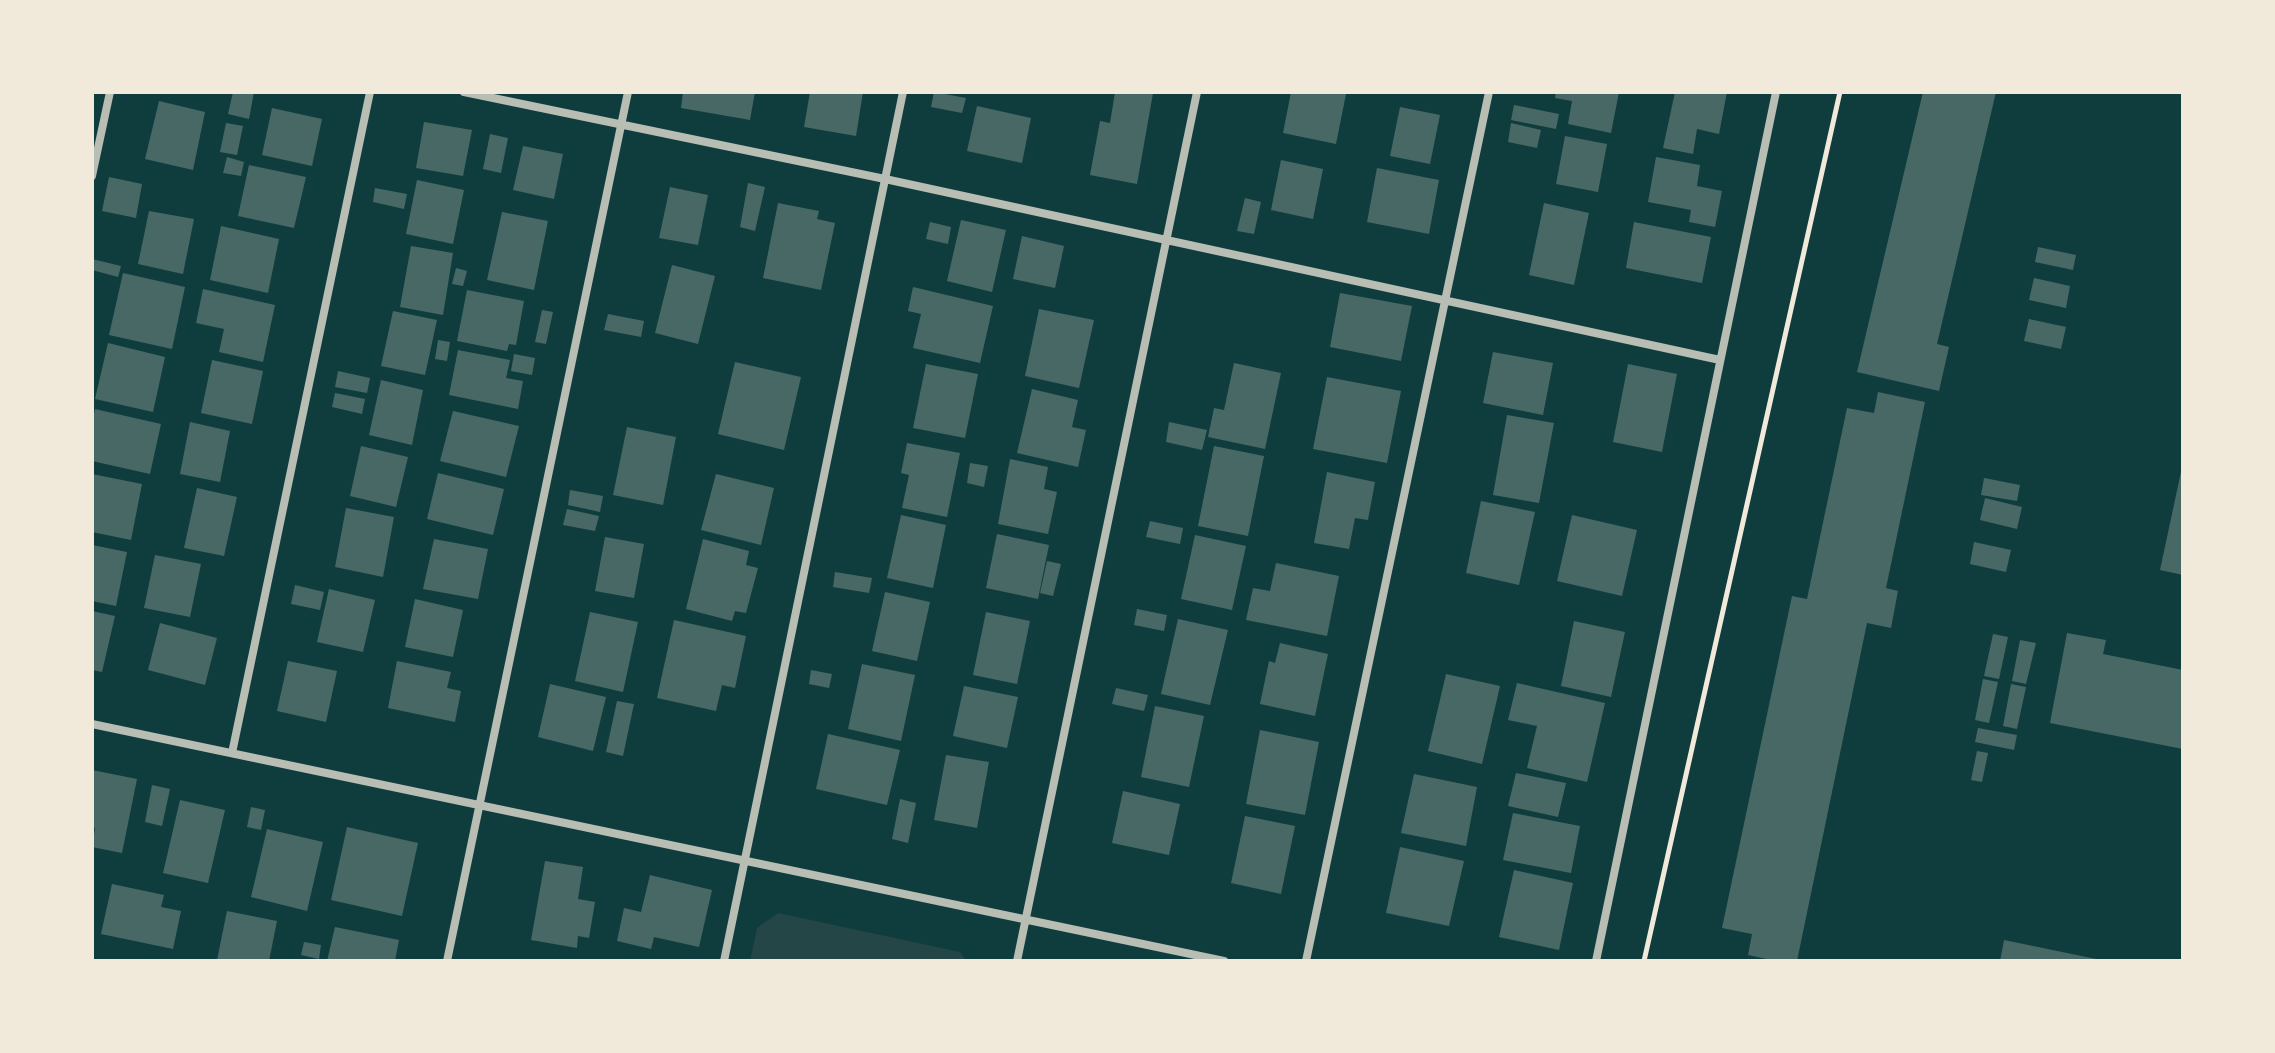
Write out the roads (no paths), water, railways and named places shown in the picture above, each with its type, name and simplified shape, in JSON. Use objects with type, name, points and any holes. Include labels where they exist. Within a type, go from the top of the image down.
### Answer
[{"type":"street","points":[[92,176],[110,92]]},
{"type":"street","points":[[232,753],[370,92]]},
{"type":"street","points":[[464,92],[885,179],[1720,360]]},
{"type":"street","points":[[447,961],[628,92]]},
{"type":"street","points":[[724,961],[903,92]]},
{"type":"street","points":[[1017,961],[1197,92]]},
{"type":"street","points":[[1306,961],[1489,92]]},
{"type":"street","points":[[1596,961],[1776,92]]},
{"type":"street","points":[[92,724],[1224,961]]}]
